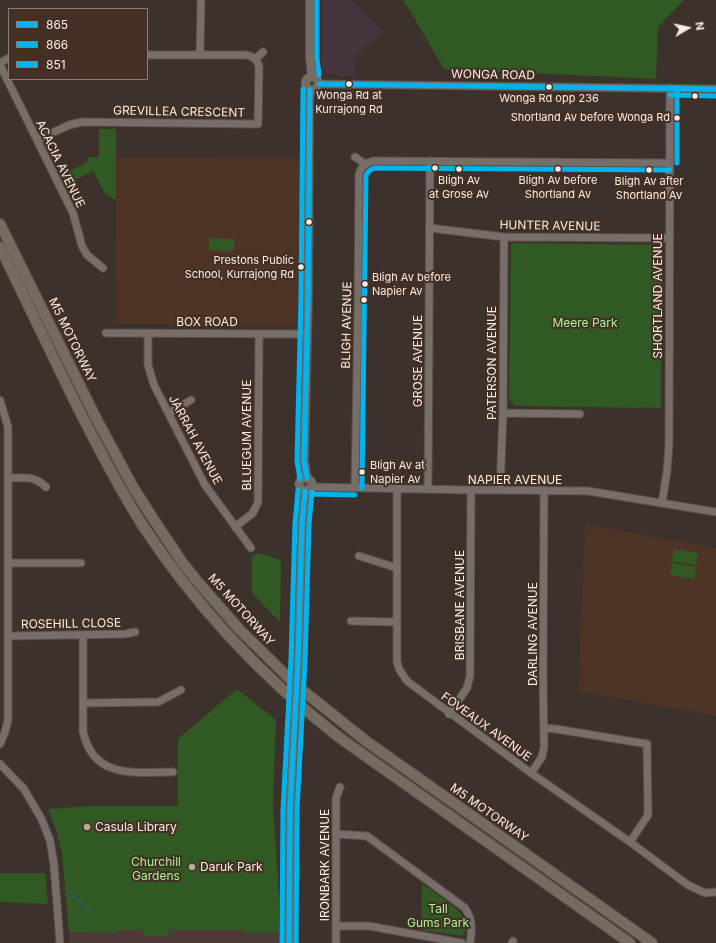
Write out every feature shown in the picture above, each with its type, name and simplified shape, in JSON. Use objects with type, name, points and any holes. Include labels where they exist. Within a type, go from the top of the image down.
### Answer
[{"type":"highway","name":"M5 MOTORWAY","points":[[0,224],[95,416],[133,487],[182,562],[197,582],[240,630],[297,686],[366,742],[652,943]]},
{"type":"highway","name":"M5 MOTORWAY","points":[[0,247],[108,467],[142,523],[180,578],[225,633],[258,667],[308,713],[350,746],[630,943]]},
{"type":"highway","points":[[0,259],[51,353]]},
{"type":"main road","points":[[310,0],[310,58],[312,76]]},
{"type":"main road","points":[[310,90],[315,89],[319,84],[317,78],[312,76]]},
{"type":"main road","points":[[310,90],[306,87],[305,83],[307,79],[312,76]]},
{"type":"main road","points":[[289,943],[290,810],[298,660],[302,524],[308,489],[311,481],[307,478],[304,461],[310,90]]},
{"type":"main road","points":[[307,478],[301,479],[298,484],[301,489],[308,489]]},
{"type":"street","points":[[200,0],[200,55]]},
{"type":"street","points":[[148,55],[247,55],[255,59],[263,52]]},
{"type":"street","name":"GREVILLEA CRESCENT","points":[[37,140],[69,125],[82,122],[258,124],[259,68],[255,59]]},
{"type":"street","name":"ACACIA AVENUE","points":[[0,64],[73,213],[82,246],[87,255],[103,268]]},
{"type":"street","name":"WONGA ROAD","points":[[319,84],[716,88]]},
{"type":"street","name":"SHORTLAND AVENUE","points":[[662,503],[668,459],[670,88]]},
{"type":"street","points":[[355,157],[365,164],[373,162],[430,161],[670,163]]},
{"type":"street","name":"GROSE AVENUE","points":[[428,489],[430,161]]},
{"type":"street","name":"BLIGH AVENUE","points":[[354,488],[358,325],[359,174],[360,170],[365,164]]},
{"type":"street","name":"HUNTER AVENUE","points":[[430,228],[504,237],[670,238]]},
{"type":"street","name":"PATERSON AVENUE","points":[[500,490],[503,412],[504,237]]},
{"type":"street","name":"BOX ROAD","points":[[106,333],[307,334]]},
{"type":"street","name":"JARRAH AVENUE","points":[[148,333],[148,361],[154,385],[205,485],[251,548]]},
{"type":"street","name":"BLUEGUM AVENUE","points":[[235,527],[253,513],[258,502],[259,334]]},
{"type":"street","points":[[0,400],[8,427],[8,720],[0,744]]},
{"type":"street","points":[[168,414],[191,400]]},
{"type":"street","points":[[503,412],[580,414]]},
{"type":"street","points":[[8,478],[34,478],[40,480],[46,487]]},
{"type":"street","name":"NAPIER AVENUE","points":[[308,489],[354,488],[588,491],[716,512]]},
{"type":"street","name":"FOVEAUX AVENUE","points":[[397,489],[397,661],[399,669],[407,681],[449,714],[630,842],[688,885],[705,893],[716,892]]},
{"type":"street","name":"BRISBANE AVENUE","points":[[449,714],[467,688],[470,676],[471,490]]},
{"type":"street","name":"DARLING AVENUE","points":[[531,773],[544,752],[544,490]]},
{"type":"street","points":[[0,507],[8,507]]},
{"type":"street","points":[[359,556],[397,568]]},
{"type":"street","points":[[8,563],[80,563]]},
{"type":"street","points":[[351,621],[397,622]]},
{"type":"street","name":"ROSEHILL CLOSE","points":[[8,636],[125,634],[135,632]]},
{"type":"street","points":[[83,635],[83,731],[87,745],[101,763],[115,770],[124,772],[174,772]]},
{"type":"street","points":[[83,703],[158,702],[181,690]]},
{"type":"street","points":[[544,728],[648,744],[648,815],[630,842]]},
{"type":"street","points":[[0,764],[24,789],[34,804],[50,840],[54,866],[60,943]]},
{"type":"street","name":"IRONBARK AVENUE","points":[[336,943],[336,798],[340,787]]},
{"type":"street","points":[[336,834],[367,836],[465,908],[469,914],[471,922],[470,943]]},
{"type":"street","points":[[336,926],[369,926],[462,943]]},
{"type":"shaded area","points":[[322,0],[351,0],[383,31],[355,58],[354,76],[340,76],[326,73],[322,67]]},
{"type":"shaded area","points":[[116,157],[297,158],[300,160],[298,323],[295,326],[115,324]]},
{"type":"shaded area","points":[[585,524],[716,548],[716,716],[578,691]]},
{"type":"shaded area","points":[[118,930],[143,930],[143,936],[168,936],[169,930],[244,930],[247,933],[279,933],[279,943],[69,943],[69,932],[114,933]]},
{"type":"green space","points":[[403,0],[684,0],[658,27],[656,79],[444,69]]},
{"type":"green space","points":[[99,129],[116,129],[116,200],[105,193],[93,171],[66,184],[62,175],[87,162],[88,157],[99,157]]},
{"type":"green space","points":[[209,238],[234,239],[234,251],[209,250]]},
{"type":"green space","name":"Meere Park","points":[[511,243],[662,245],[661,408],[515,406],[509,400]]},
{"type":"green space","points":[[674,549],[698,553],[696,565],[672,561]]},
{"type":"green space","points":[[258,553],[281,560],[280,622],[252,593],[252,557]]},
{"type":"green space","points":[[672,563],[696,567],[694,579],[670,575]]},
{"type":"green space","name":"Churchill Gardens","points":[[237,689],[276,720],[273,807],[279,896],[279,933],[246,933],[244,930],[169,930],[169,936],[143,936],[143,930],[118,930],[114,933],[69,932],[62,854],[57,833],[48,809],[87,806],[178,806],[178,739]]},
{"type":"green space","points":[[0,873],[45,873],[48,904],[0,902]]},
{"type":"green space","name":"Tall Gums Park","points":[[422,884],[444,899],[460,913],[465,924],[465,932],[462,936],[421,930]]},
{"type":"waterway","points":[[65,895],[77,898],[91,912]]},
{"type":"transit line","name":"851","points":[[317,0],[317,58],[319,75]]},
{"type":"transit line","name":"865","points":[[319,84],[716,89]]},
{"type":"transit line","name":"866","points":[[677,88],[677,163]]},
{"type":"transit line","name":"851","points":[[300,479],[297,461],[301,298],[303,89]]},
{"type":"transit line","name":"865","points":[[307,478],[304,461],[308,298],[310,90]]},
{"type":"transit line","name":"866","points":[[670,95],[716,96]]},
{"type":"transit line","name":"866","points":[[362,488],[366,175],[369,171],[374,168],[670,170]]},
{"type":"transit line","name":"851","points":[[282,943],[283,810],[291,660],[295,524],[298,490]]},
{"type":"transit line","name":"865","points":[[289,943],[290,810],[298,660],[302,524],[305,491]]},
{"type":"transit line","name":"866","points":[[296,943],[297,810],[305,660],[309,524],[312,492]]},
{"type":"transit line","name":"866","points":[[311,494],[355,495]]},
{"type":"place","name":"Wonga Rd at Kurrajong Rd","points":[[349,84]]},
{"type":"place","name":"Wonga Rd opp 236","points":[[549,87]]},
{"type":"place","name":"Shortland Av before Wonga Rd","points":[[677,118]]},
{"type":"place","name":"Bligh Av at Grose Av","points":[[459,169]]},
{"type":"place","name":"Bligh Av before Shortland Av","points":[[558,169]]},
{"type":"place","name":"Bligh Av after Shortland Av","points":[[649,170]]},
{"type":"place","name":"Prestons Public School, Kurrajong Rd","points":[[301,267]]},
{"type":"place","name":"Bligh Av before Napier Av","points":[[365,284]]},
{"type":"place","name":"Bligh Av at Napier Av","points":[[362,472]]},
{"type":"place","name":"Casula Library","points":[[87,827]]},
{"type":"place","name":"Daruk Park","points":[[192,867]]}]
